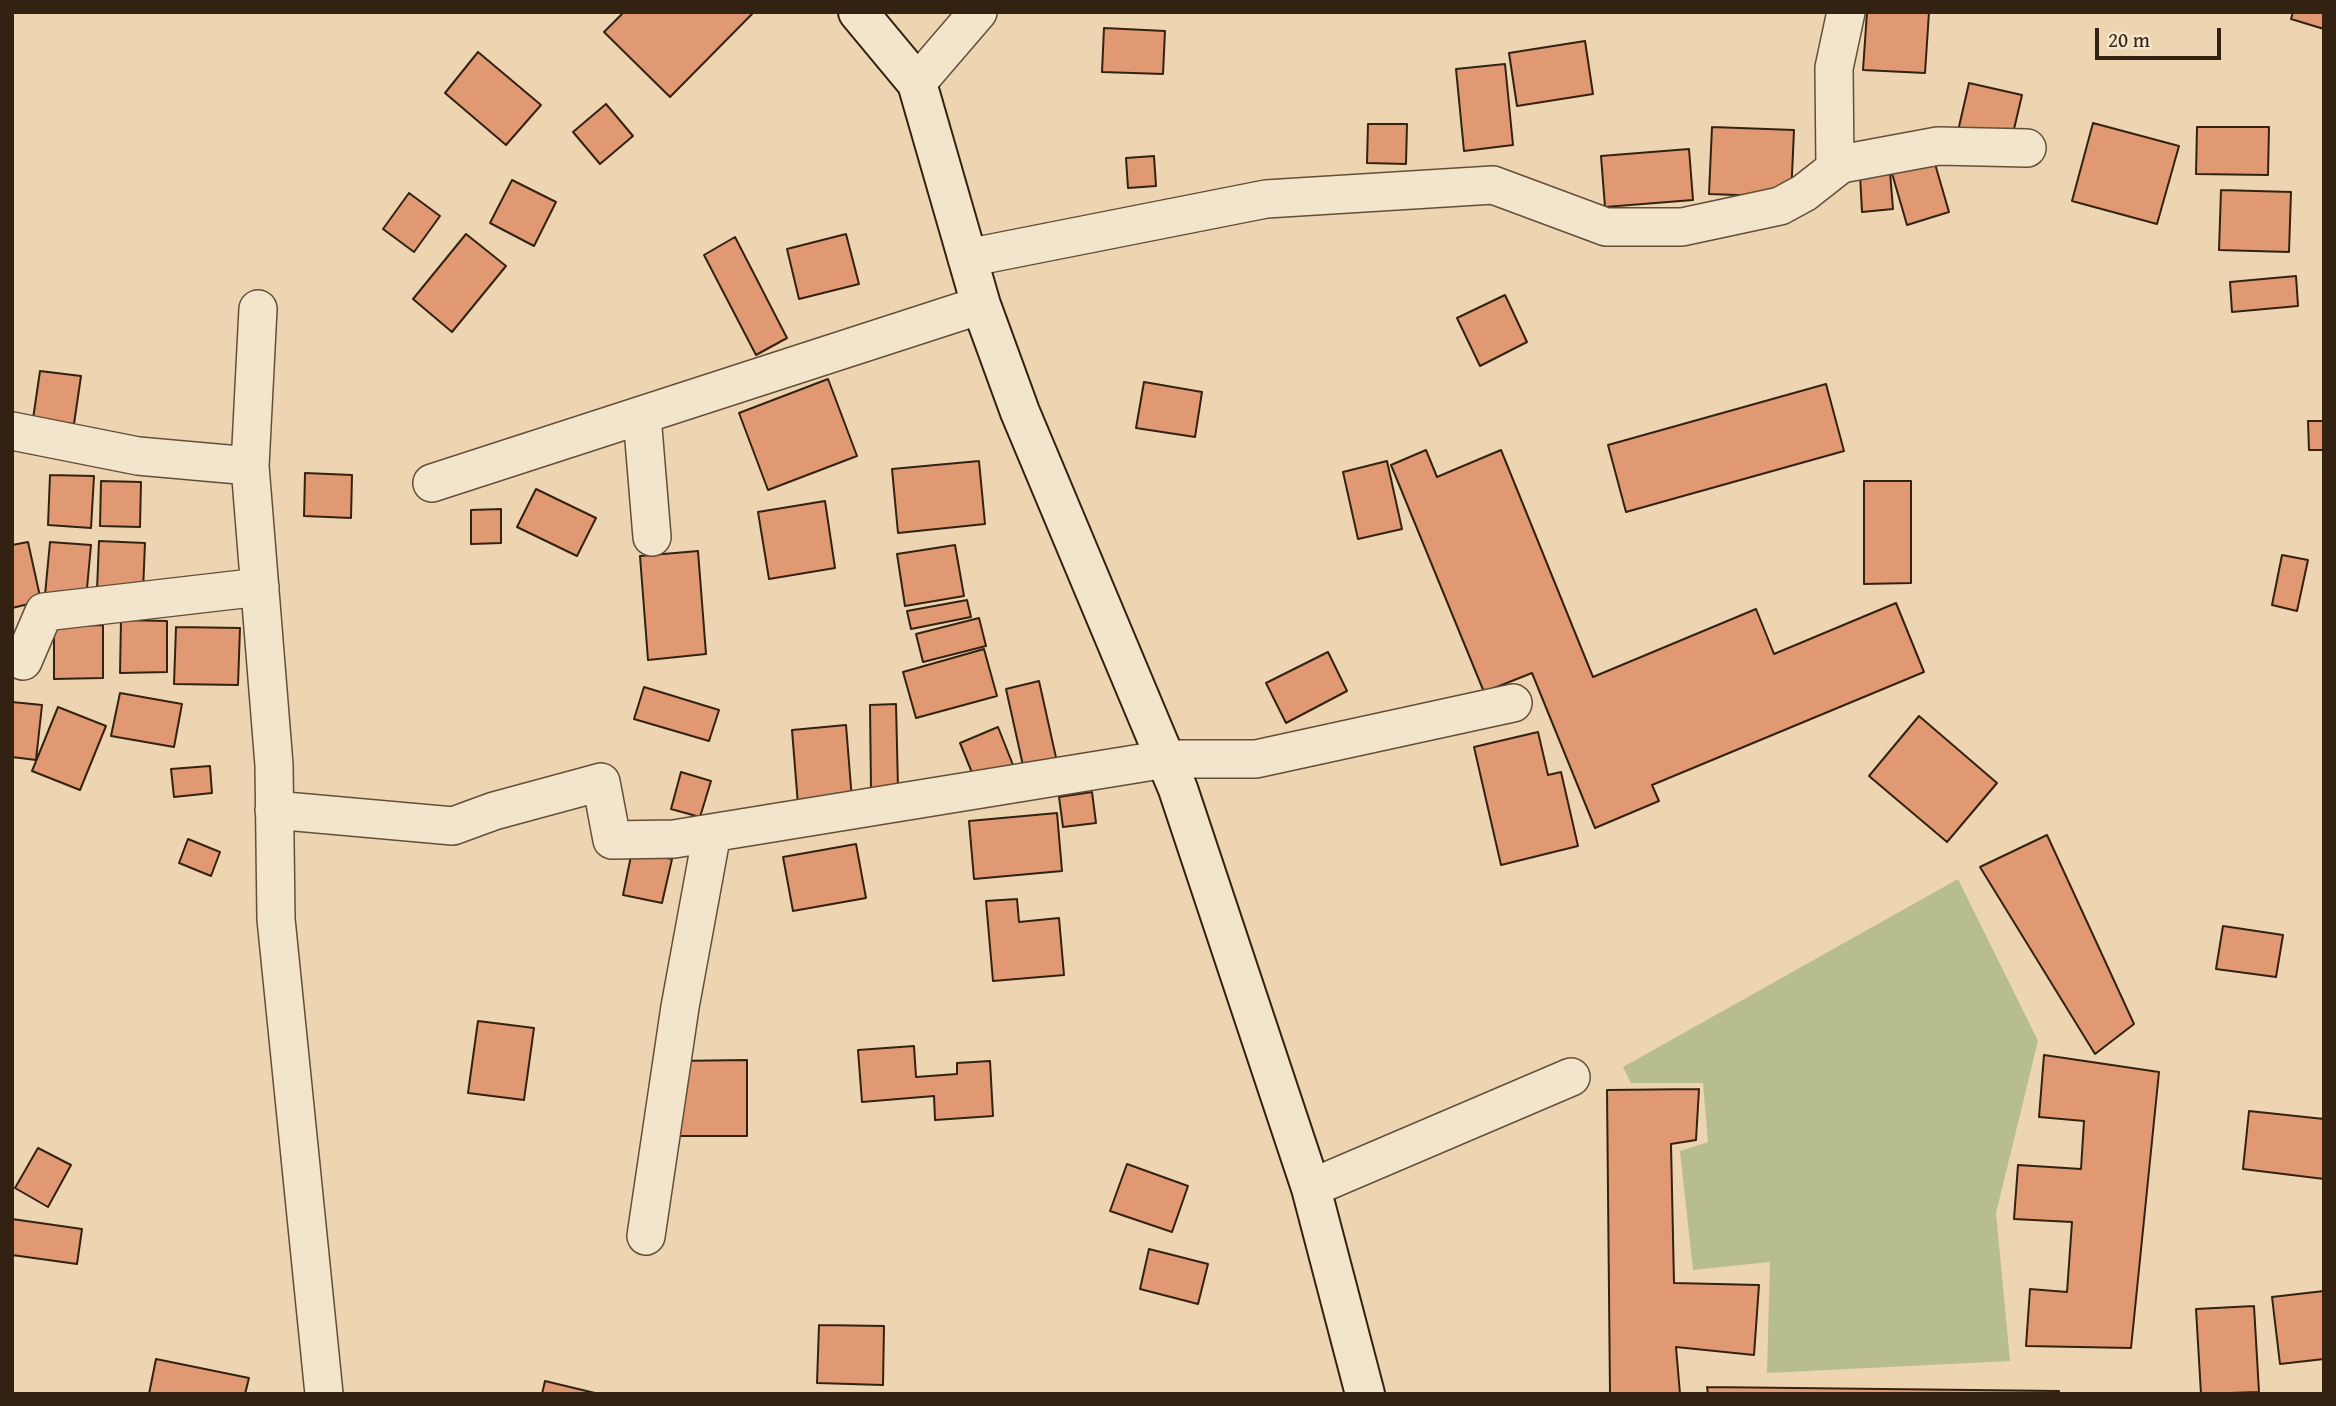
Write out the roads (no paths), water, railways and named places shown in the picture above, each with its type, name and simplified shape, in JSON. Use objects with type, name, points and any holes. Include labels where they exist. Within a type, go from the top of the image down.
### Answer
[{"type":"main road","points":[[858,12],[917,83],[981,305],[1020,412],[1166,760],[1311,1188],[1365,1394]]},
{"type":"street","points":[[917,83],[978,12]]},
{"type":"street","points":[[1835,169],[1834,68],[1846,12]]},
{"type":"street","points":[[967,258],[1266,199],[1493,185],[1606,227],[1682,227],[1780,206],[1804,193],[1841,164],[1938,146],[2027,148]]},
{"type":"street","points":[[432,483],[981,305]]},
{"type":"street","points":[[258,309],[250,466],[274,765],[276,919],[324,1394]]},
{"type":"street","points":[[642,416],[652,537]]},
{"type":"street","points":[[12,431],[138,456],[250,466]]},
{"type":"street","points":[[23,661],[44,612],[260,587]]},
{"type":"street","points":[[274,810],[453,826],[495,811],[601,782],[612,840],[674,839],[1166,760],[1256,759],[1513,703]]},
{"type":"street","points":[[646,1236],[680,1007],[712,833]]},
{"type":"street","points":[[1311,1188],[1571,1077]]}]
